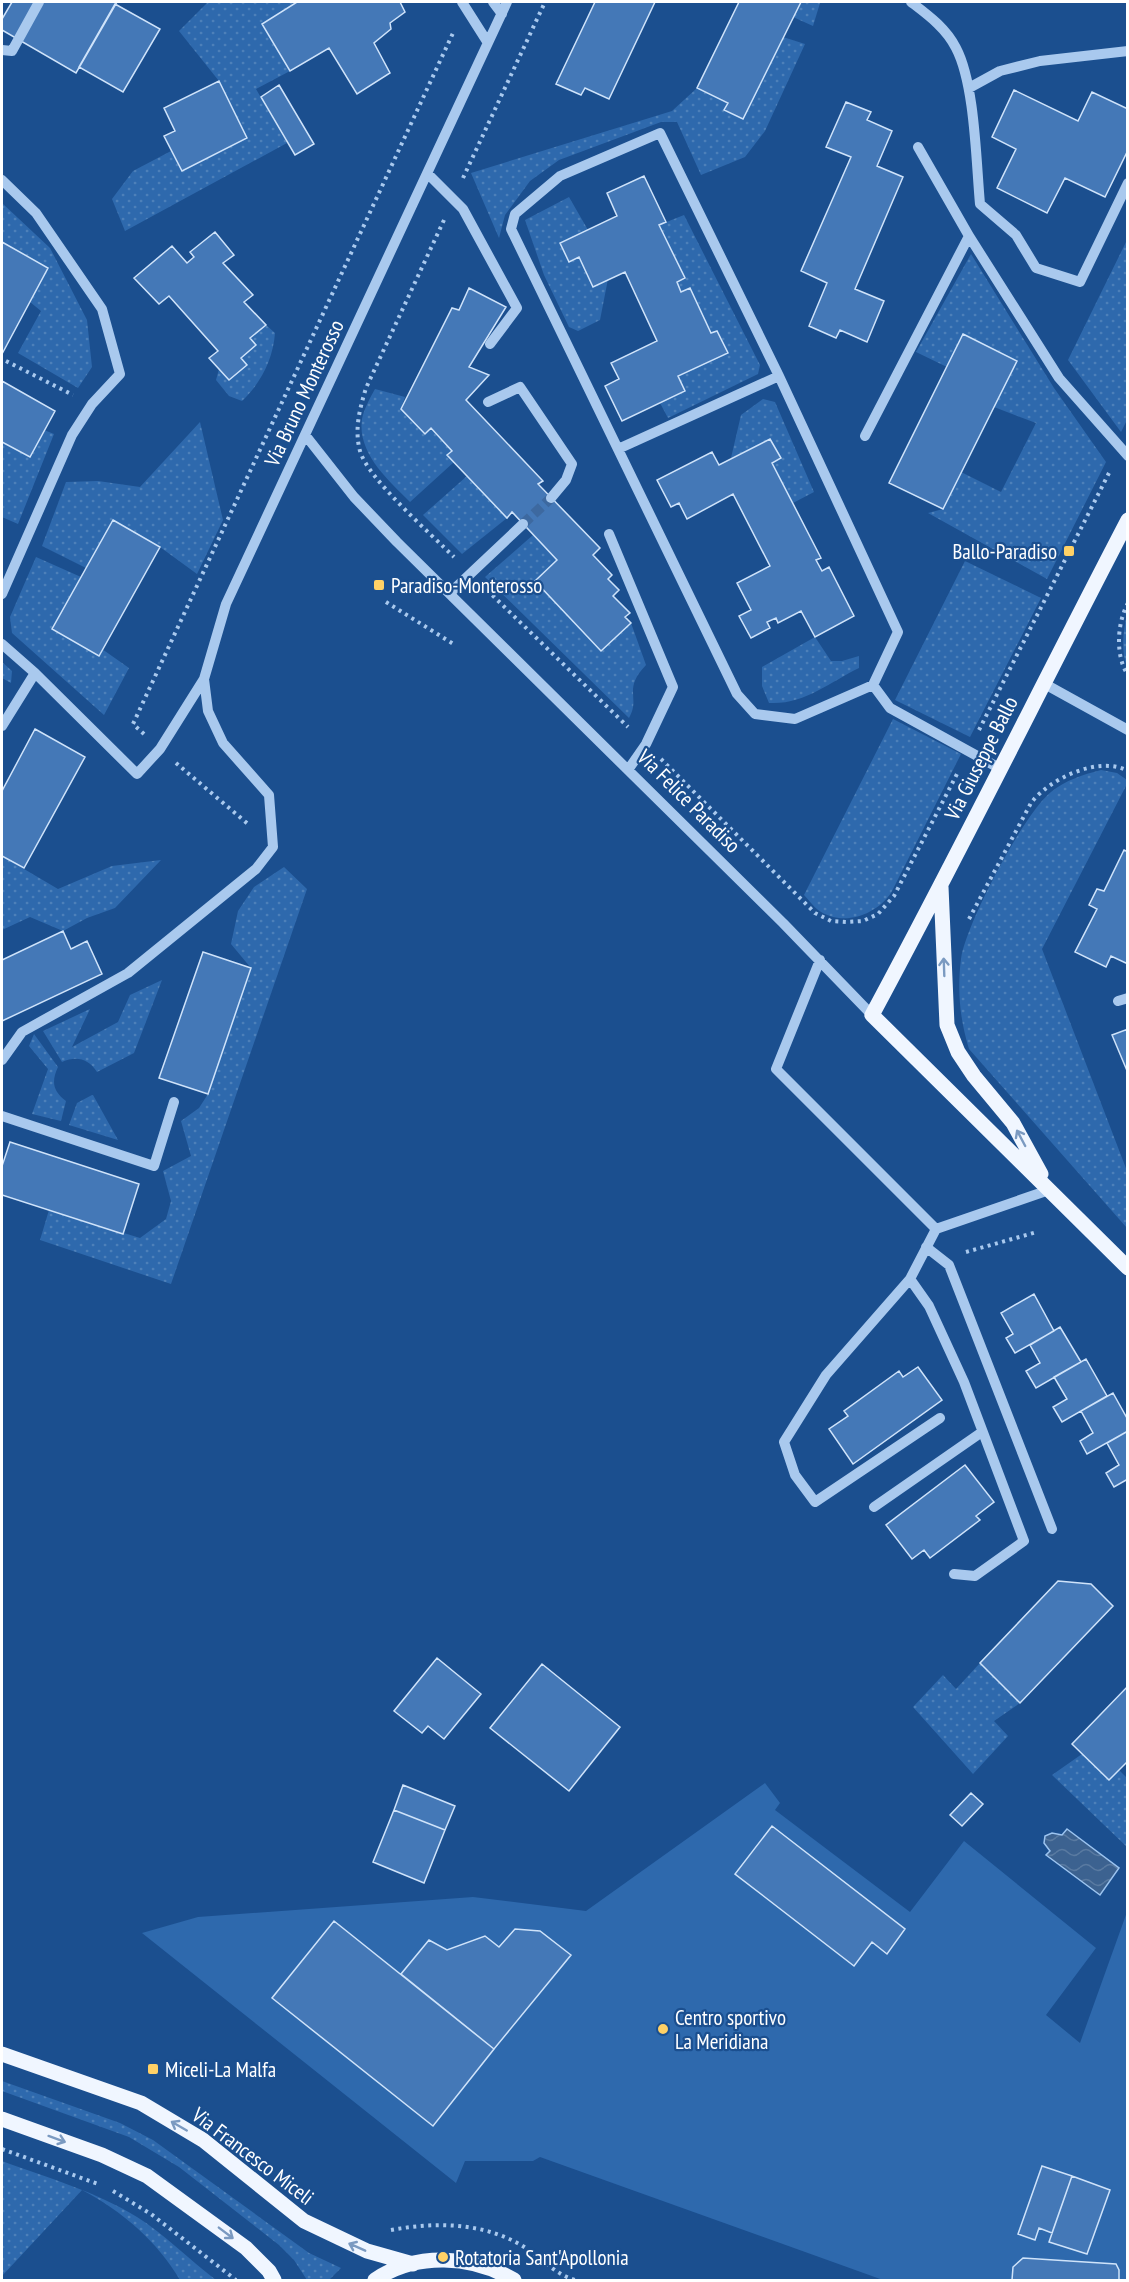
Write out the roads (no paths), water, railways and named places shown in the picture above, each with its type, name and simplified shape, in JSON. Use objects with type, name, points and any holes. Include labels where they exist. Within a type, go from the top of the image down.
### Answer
[{"type":"main road","name":"Via Giuseppe Ballo","points":[[872,1014],[941,886],[999,768],[1128,520]]},
{"type":"main road","name":"Via Felice Paradiso","points":[[941,886],[948,1025],[958,1052],[974,1076],[1013,1123],[1049,1190]]},
{"type":"main road","name":"Via Felice Paradiso","points":[[872,1014],[1128,1268]]},
{"type":"main road","name":"Via Francesco Miceli","points":[[2,2054],[141,2103],[203,2140],[304,2221],[367,2251],[413,2264]]},
{"type":"main road","points":[[2,2119],[102,2155],[147,2176],[246,2248],[269,2271],[274,2280]]},
{"type":"main road","points":[[375,2280],[413,2264],[430,2260],[464,2261],[497,2271],[514,2280]]},
{"type":"street","points":[[2,50],[12,51],[39,2]]},
{"type":"street","points":[[462,2],[488,43]]},
{"type":"street","points":[[493,2],[502,14]]},
{"type":"street","name":"Via Bruno Monterosso","points":[[2,1060],[22,1032],[128,973],[256,869],[273,846],[269,795],[223,743],[208,711],[204,679],[226,604],[507,2]]},
{"type":"street","points":[[911,2],[940,25],[956,48],[969,88],[980,204],[1016,235],[1036,268],[1080,282],[1128,183]]},
{"type":"street","points":[[969,88],[1000,71],[1040,61],[1128,51]]},
{"type":"street","points":[[660,133],[779,376],[898,632],[873,685],[795,719],[755,714],[737,694],[618,448],[511,229],[515,214],[561,176],[660,133]]},
{"type":"street","points":[[918,147],[969,236],[1059,378],[1128,456]]},
{"type":"street","points":[[428,174],[463,209],[517,308],[490,344]]},
{"type":"street","points":[[2,180],[36,213],[102,309],[120,374],[92,404],[72,435],[2,594]]},
{"type":"street","points":[[866,436],[969,236]]},
{"type":"street","points":[[618,448],[779,376]]},
{"type":"street","points":[[488,402],[520,387],[572,464],[566,480],[551,498]]},
{"type":"street","name":"Via Felice Paradiso","points":[[306,436],[354,497],[872,1014]]},
{"type":"street","points":[[450,593],[523,524]]},
{"type":"street","points":[[609,534],[673,687],[646,744],[627,770]]},
{"type":"street","points":[[2,644],[35,673],[136,774],[160,749],[204,679]]},
{"type":"street","points":[[2,726],[35,673]]},
{"type":"street","points":[[1043,683],[1128,730]]},
{"type":"street","points":[[873,685],[890,708],[999,768]]},
{"type":"street","points":[[820,960],[776,1069],[936,1228]]},
{"type":"street","points":[[2,1116],[154,1166],[174,1102]]},
{"type":"street","points":[[940,1418],[815,1502],[795,1475],[784,1442],[826,1375],[910,1279],[936,1228],[1049,1190]]},
{"type":"street","points":[[926,1248],[949,1266],[1052,1529]]},
{"type":"street","points":[[910,1279],[929,1306],[964,1382],[1024,1540],[975,1576],[954,1574]]},
{"type":"street","points":[[874,1507],[982,1432]]},
{"type":"water","points":[[1067,1829],[1119,1868],[1100,1895],[1046,1855],[1050,1851],[1044,1843],[1045,1836],[1052,1833],[1062,1835]]},
{"type":"tunnel","points":[[523,524],[551,498]]},
{"type":"place","name":"Ballo-Paradiso","points":[[1069,551]]},
{"type":"place","name":"Paradiso-Monterosso","points":[[379,585]]},
{"type":"place","name":"Centro sportivo La Meridiana","points":[[663,2029]]},
{"type":"place","name":"Miceli-La Malfa","points":[[153,2069]]},
{"type":"place","name":"Rotatoria Sant'Apollonia","points":[[443,2257]]}]
